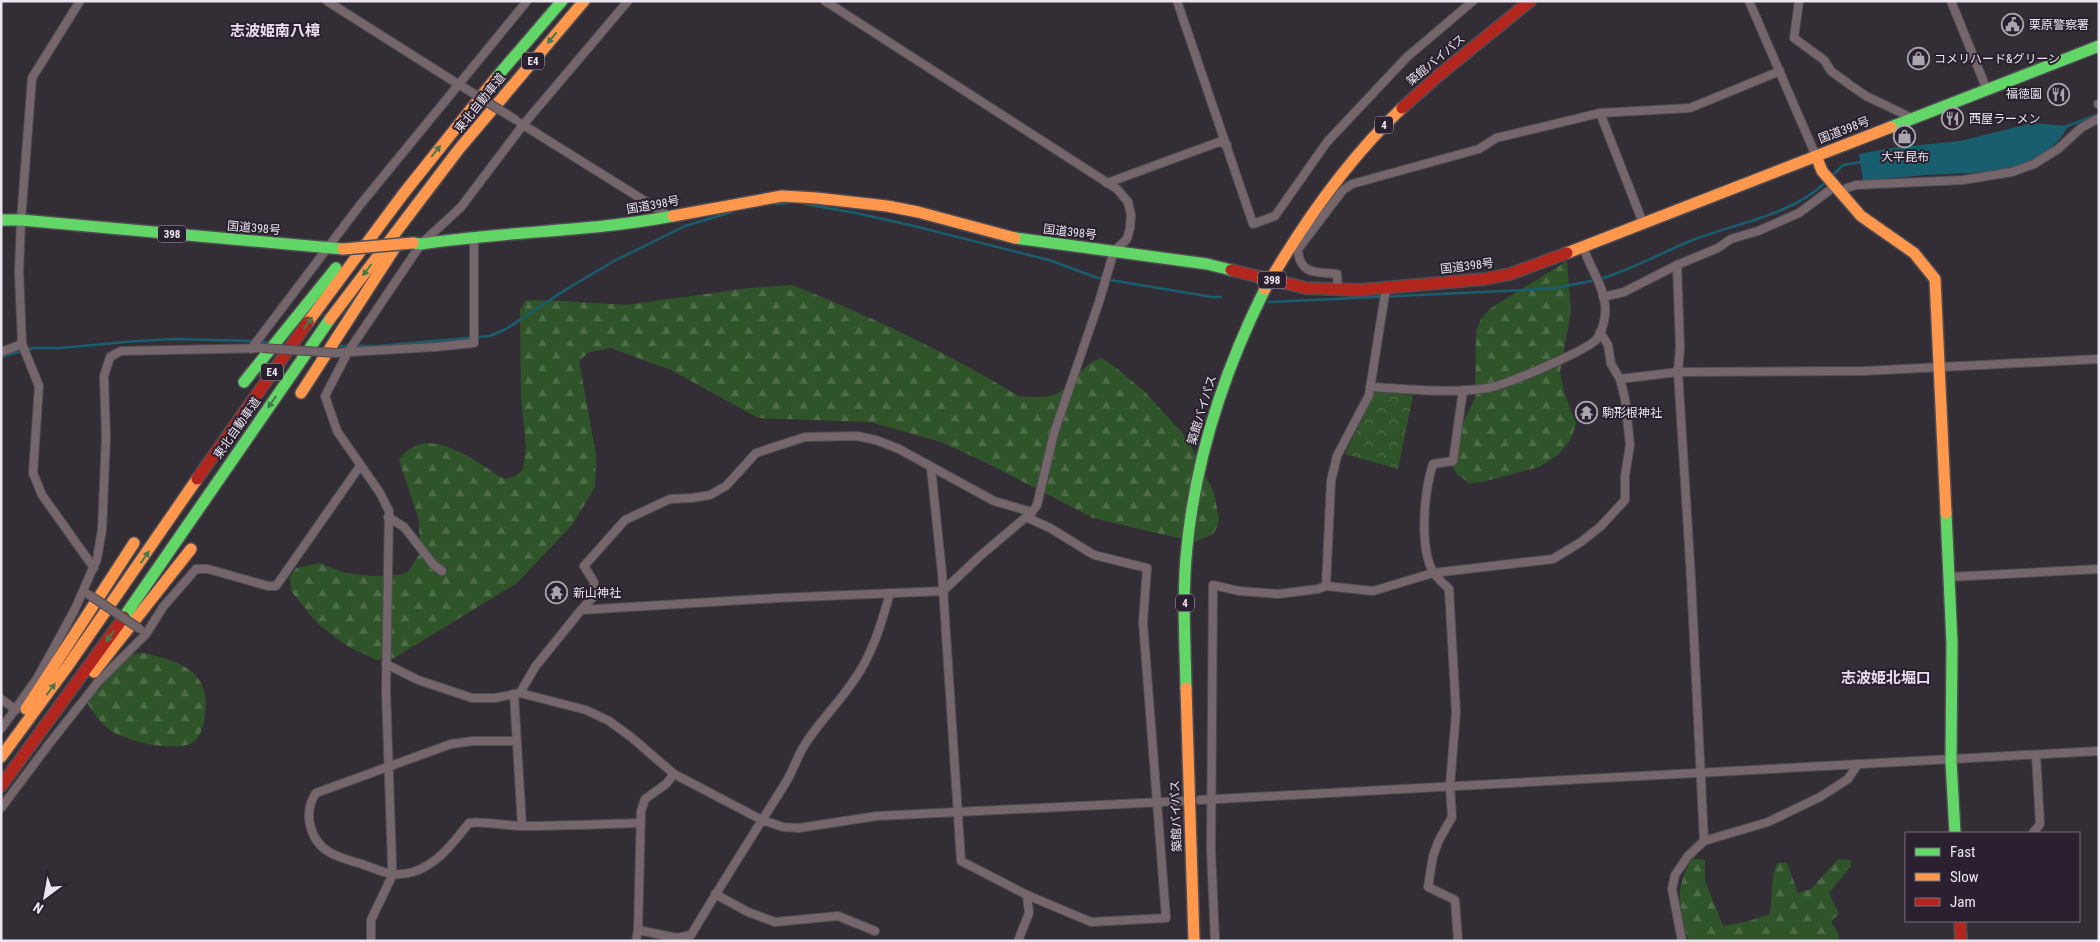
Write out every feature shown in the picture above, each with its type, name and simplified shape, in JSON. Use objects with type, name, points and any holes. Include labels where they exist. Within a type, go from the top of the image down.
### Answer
[{"type":"main road","name":"東北自動車道","points":[[1,757],[149,551],[257,392],[414,178],[562,1]]},
{"type":"main road","name":"東北自動車道","points":[[1,786],[26,755],[269,405],[342,304],[442,172],[584,1]]},
{"type":"main road","name":"築館バイパス","points":[[1194,941],[1185,645],[1187,545],[1202,456],[1220,393],[1244,333],[1270,279],[1287,250],[1328,190],[1386,122],[1444,69],[1530,1]]},
{"type":"main road","name":"国道398号","points":[[1,220],[21,220],[327,249],[417,244],[474,236],[636,223],[782,196],[887,206],[918,212],[1005,237],[1207,264],[1306,288],[1386,292],[1510,274],[2099,46]]},
{"type":"main road","points":[[1816,156],[1822,171],[1861,216],[1914,253],[1926,265],[1935,279],[1952,643],[1951,761],[1955,832]]},
{"type":"main road","points":[[301,393],[442,172]]},
{"type":"main road","points":[[244,382],[370,228],[414,178]]},
{"type":"main road","points":[[1,750],[54,664],[134,543]]},
{"type":"main road","points":[[26,755],[82,688],[192,549]]},
{"type":"main road","points":[[1960,922],[1961,941]]},
{"type":"street","points":[[80,1],[32,78],[19,272],[22,345],[38,386],[33,473],[42,495],[94,568]]},
{"type":"street","points":[[327,1],[669,216]]},
{"type":"street","points":[[251,349],[360,205],[527,1]]},
{"type":"street","points":[[371,941],[371,920],[392,876],[392,814],[388,767],[386,664],[389,511],[380,492],[337,431],[325,396],[349,350],[417,244],[460,207],[519,123],[628,1]]},
{"type":"street","points":[[581,610],[943,591],[1037,505],[1054,433],[1105,285],[1114,251],[1127,240],[1131,215],[1128,202],[1117,189],[825,1]]},
{"type":"street","points":[[1177,1],[1253,224],[1275,216],[1327,142],[1407,57],[1474,1]]},
{"type":"street","points":[[1749,1],[1816,156]]},
{"type":"street","points":[[1799,1],[1794,38],[1824,60],[1831,71],[1866,96],[1912,118]]},
{"type":"street","points":[[1951,1],[1987,90]]},
{"type":"street","points":[[1338,290],[1337,274],[1306,269],[1299,261],[1298,250],[1343,190],[1352,184],[1479,149],[1496,138],[1600,113],[1690,108],[1780,71]]},
{"type":"street","points":[[1600,113],[1643,223]]},
{"type":"street","points":[[1603,297],[1624,292],[1677,265],[1718,248],[1731,239],[1758,231],[1799,213],[1835,188],[1847,188],[1856,185],[1977,178],[2012,172],[2034,164],[2058,149],[2081,128],[2099,118]]},
{"type":"street","points":[[1107,183],[1219,142],[1227,146]]},
{"type":"street","points":[[1,730],[16,710],[86,592],[100,549],[106,437],[104,376],[110,357],[121,352],[262,348],[336,353],[349,350],[435,347],[474,343],[474,236]]},
{"type":"street","points":[[1370,387],[1463,390],[1489,388],[1537,370],[1588,346],[1597,339],[1606,313],[1603,297],[1583,247]]},
{"type":"street","points":[[1677,265],[1680,347],[1678,372],[1691,578],[1704,841]]},
{"type":"street","points":[[1326,586],[1331,481],[1337,456],[1369,395],[1386,292]]},
{"type":"street","points":[[1215,941],[1210,850],[1213,585],[1239,591],[1278,594],[1318,590],[1326,586],[1373,591],[1434,573],[1554,559],[1581,542],[1616,511],[1625,500],[1630,445],[1625,399],[1620,379],[1611,364],[1608,345],[1600,332]]},
{"type":"street","points":[[1,352],[22,345]]},
{"type":"street","points":[[1620,379],[1678,372],[1864,371],[2099,359]]},
{"type":"street","points":[[1458,941],[1455,900],[1428,887],[1433,856],[1439,840],[1452,817],[1450,786],[1456,712],[1449,589],[1434,573],[1427,553],[1424,517],[1428,478],[1433,464],[1453,461],[1463,390]]},
{"type":"street","points":[[522,826],[516,741],[517,693],[535,667],[593,597],[594,582],[584,566],[625,520],[670,499],[710,495],[726,486],[756,453],[805,437],[857,436],[876,440],[899,450],[994,501],[1029,514],[1094,555],[1146,568],[1144,622],[1166,918],[1091,922],[1027,895],[961,861],[943,591],[932,468]]},
{"type":"street","points":[[1,808],[48,744],[98,682],[196,570],[208,569],[268,586],[276,586],[360,466]]},
{"type":"street","points":[[388,517],[404,527],[433,564],[442,571]]},
{"type":"street","points":[[1949,577],[2099,569]]},
{"type":"street","points":[[86,592],[143,632]]},
{"type":"street","points":[[638,930],[677,938],[691,935],[792,773],[803,748],[852,683],[865,662],[879,634],[890,593]]},
{"type":"street","points":[[386,664],[418,680],[472,698],[495,698],[517,693],[586,710],[609,721],[631,736],[674,774],[762,820],[783,827],[799,828],[877,816],[1182,801]]},
{"type":"street","points":[[1,699],[16,710]]},
{"type":"street","points":[[516,741],[473,741],[451,744],[316,793],[310,802],[308,814],[316,839],[330,853],[392,876],[414,871],[430,864],[446,852],[469,823],[484,821],[502,825],[522,826],[640,823]]},
{"type":"street","points":[[1200,800],[2099,752]]},
{"type":"street","points":[[2034,832],[2040,824],[2036,755]]},
{"type":"street","points":[[1682,941],[1672,889],[1675,875],[1688,856],[1704,841],[1768,822],[1820,797],[1848,779],[1858,764]]},
{"type":"street","points":[[636,941],[638,930],[641,811],[645,799],[666,784],[674,774]]},
{"type":"street","points":[[716,894],[748,912],[775,922],[838,916],[875,931]]},
{"type":"street","points":[[1018,941],[1029,913],[1027,895]]},
{"type":"green space","points":[[1567,261],[1571,312],[1560,372],[1564,392],[1576,424],[1571,439],[1558,455],[1539,467],[1482,482],[1469,483],[1458,475],[1448,461],[1455,439],[1475,398],[1476,331],[1481,319],[1491,308]]},
{"type":"green space","points":[[792,285],[908,336],[964,364],[1018,396],[1044,397],[1054,395],[1064,389],[1088,365],[1101,358],[1145,392],[1187,438],[1214,493],[1219,518],[1213,534],[1195,542],[1093,518],[987,463],[941,442],[870,422],[758,418],[671,370],[611,348],[589,352],[579,361],[596,455],[595,487],[572,525],[517,583],[394,658],[377,660],[347,646],[317,623],[291,591],[290,577],[296,568],[319,563],[346,573],[372,576],[399,575],[408,572],[420,553],[419,520],[399,460],[410,449],[422,444],[436,444],[451,448],[504,479],[514,477],[523,470],[526,447],[521,398],[520,310],[526,300],[626,305],[749,288]]},
{"type":"green space","points":[[1375,392],[1413,395],[1398,469],[1345,454]]},
{"type":"green space","points":[[144,653],[181,665],[198,678],[206,700],[205,715],[200,734],[193,742],[176,746],[154,745],[123,736],[110,730],[102,723],[85,699],[101,670],[118,656]]},
{"type":"green space","points":[[1692,858],[1705,860],[1705,881],[1723,926],[1749,921],[1770,914],[1773,876],[1777,863],[1787,863],[1798,893],[1811,889],[1838,859],[1850,860],[1851,866],[1829,893],[1839,914],[1831,921],[1839,935],[1838,941],[1689,941],[1680,909],[1680,889],[1686,869]]},
{"type":"water","points":[[2033,123],[2068,126],[2056,143],[2042,155],[2024,163],[1985,172],[1863,181],[1859,154],[1892,148],[1960,141]]},
{"type":"waterway","points":[[2065,127],[2099,114]]},
{"type":"waterway","points":[[1832,176],[1843,165],[1861,162]]},
{"type":"waterway","points":[[1603,278],[1706,235],[1778,211],[1811,194],[1826,182]]},
{"type":"waterway","points":[[776,204],[788,203]]},
{"type":"waterway","points":[[804,204],[914,226],[1049,260],[1098,278],[1221,297]]},
{"type":"waterway","points":[[340,346],[378,346],[490,336],[506,329],[565,290],[614,261],[685,226],[732,212]]},
{"type":"waterway","points":[[1269,302],[1556,288],[1591,281]]},
{"type":"waterway","points":[[1,357],[33,348],[61,348],[136,341],[176,339],[253,341]]},
{"type":"waterway","points":[[259,342],[270,342]]},
{"type":"traffic: fast","points":[[495,79],[562,1]]},
{"type":"traffic: fast","points":[[1891,127],[2099,46]]},
{"type":"traffic: fast","points":[[413,243],[421,244],[484,236],[610,225],[673,216]]},
{"type":"traffic: fast","points":[[1,220],[21,220],[343,249]]},
{"type":"traffic: fast","points":[[1015,238],[1207,264],[1231,270]]},
{"type":"traffic: fast","points":[[244,382],[336,268]]},
{"type":"traffic: fast","points":[[1186,688],[1185,565],[1197,480],[1214,415],[1225,383],[1250,320],[1265,289]]},
{"type":"traffic: fast","points":[[124,617],[330,319]]},
{"type":"traffic: fast","points":[[1946,513],[1952,643],[1951,761],[1955,832]]},
{"type":"traffic: slow","points":[[330,319],[459,149],[584,1]]},
{"type":"traffic: slow","points":[[308,322],[404,193],[495,79]]},
{"type":"traffic: slow","points":[[1265,289],[1310,217],[1344,171],[1362,149],[1402,108]]},
{"type":"traffic: slow","points":[[1567,253],[1891,127]]},
{"type":"traffic: slow","points":[[1816,156],[1822,171],[1861,216],[1914,253],[1935,279],[1946,513]]},
{"type":"traffic: slow","points":[[673,216],[782,196],[816,198],[887,206],[918,212],[1015,238]]},
{"type":"traffic: slow","points":[[301,393],[398,243]]},
{"type":"traffic: slow","points":[[343,249],[413,243]]},
{"type":"traffic: slow","points":[[1,757],[67,667],[197,479]]},
{"type":"traffic: slow","points":[[26,709],[134,543]]},
{"type":"traffic: slow","points":[[94,672],[191,549]]},
{"type":"traffic: slow","points":[[1186,688],[1194,941]]},
{"type":"traffic: jam","points":[[1402,108],[1439,75],[1530,1]]},
{"type":"traffic: jam","points":[[1231,270],[1306,288],[1360,290],[1484,279],[1510,274],[1567,253]]},
{"type":"traffic: jam","points":[[197,479],[308,322]]},
{"type":"traffic: jam","points":[[1,786],[124,617]]},
{"type":"traffic: jam","points":[[1960,922],[1961,941]]},
{"type":"place","name":"栗原警察署","points":[[2013,25]]},
{"type":"place","name":"コメリハード&グリーン","points":[[1918,59]]},
{"type":"place","name":"福徳園","points":[[2058,94]]},
{"type":"place","name":"西屋ラーメン","points":[[1953,119]]},
{"type":"place","name":"大平昆布","points":[[1905,136]]},
{"type":"place","name":"駒形根神社","points":[[1586,413]]},
{"type":"place","name":"新山神社","points":[[557,593]]},
{"type":"district","name":"志波姫南八樟","points":[[275,31]]},
{"type":"district","name":"志波姫北堀口","points":[[1886,678]]}]
